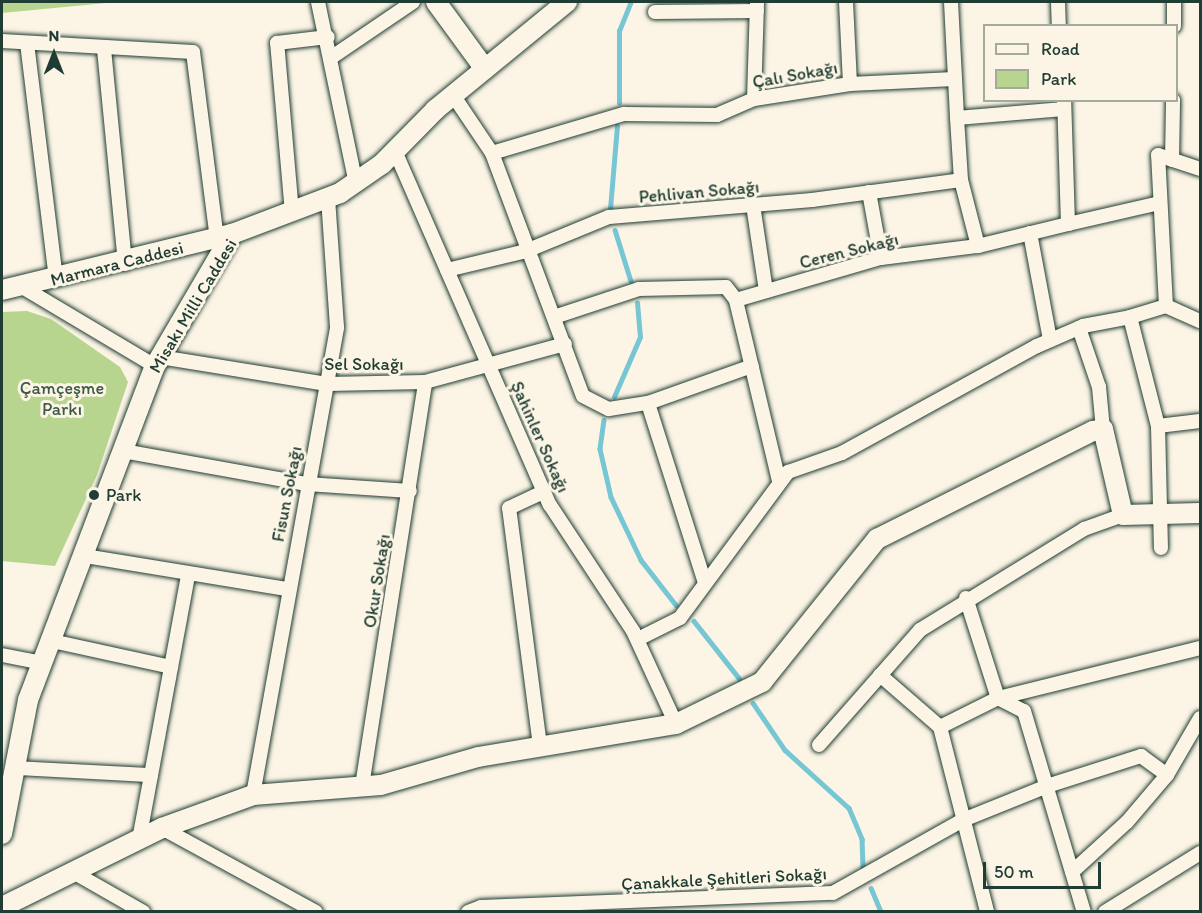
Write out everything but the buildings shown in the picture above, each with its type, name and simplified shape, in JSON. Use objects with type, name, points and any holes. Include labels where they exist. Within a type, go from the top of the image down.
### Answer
[{"type":"street","points":[[318,2],[328,37],[356,184]]},
{"type":"street","points":[[332,57],[413,2]]},
{"type":"street","points":[[435,2],[485,69]]},
{"type":"street","name":"Misakı Milli Caddesi","points":[[2,834],[10,778],[28,700],[85,556],[157,362],[225,237],[328,199],[356,184],[395,151],[453,94],[567,2]]},
{"type":"street","name":"Çalı Sokağı","points":[[492,153],[624,114],[717,115],[754,99],[850,84],[846,2]]},
{"type":"street","points":[[951,2],[961,180],[978,246]]},
{"type":"street","points":[[1058,2],[1059,24]]},
{"type":"street","points":[[1174,2],[1174,24]]},
{"type":"street","points":[[655,12],[757,6],[754,99]]},
{"type":"street","points":[[292,213],[277,43],[328,37]]},
{"type":"street","points":[[2,41],[104,49],[193,52],[225,237]]},
{"type":"street","points":[[27,43],[56,278]]},
{"type":"street","points":[[104,49],[125,264]]},
{"type":"street","points":[[850,84],[954,79]]},
{"type":"street","points":[[453,94],[492,153],[526,251],[584,396],[609,409],[648,403],[752,366]]},
{"type":"street","points":[[1172,160],[1173,102]]},
{"type":"street","points":[[957,118],[1064,105],[1068,224]]},
{"type":"street","name":"Şahinler Sokağı","points":[[395,151],[544,492],[638,639],[676,724]]},
{"type":"street","points":[[1166,306],[1158,155],[1200,169]]},
{"type":"street","name":"Pehlivan Sokağı","points":[[447,270],[526,251],[609,217],[753,205],[961,180]]},
{"type":"street","points":[[869,192],[881,258]]},
{"type":"street","name":"Fisun Sokağı","points":[[254,795],[287,589],[338,327],[328,199]]},
{"type":"street","name":"Ceren Sokağı","points":[[736,300],[881,258],[978,246],[1160,203]]},
{"type":"street","points":[[753,205],[766,291]]},
{"type":"street","points":[[1030,233],[1050,340]]},
{"type":"street","name":"Marmara Caddesi","points":[[2,290],[24,288],[56,278],[125,264],[225,237]]},
{"type":"street","points":[[554,317],[639,289],[726,287],[736,300],[779,481]]},
{"type":"street","name":"Sel Sokağı","points":[[24,288],[157,362],[327,384],[425,382],[488,361],[565,344]]},
{"type":"street","points":[[638,639],[680,618],[779,481],[788,472],[842,453],[1050,340],[1079,328],[1130,317],[1166,306],[1200,321]]},
{"type":"street","points":[[1130,317],[1158,426],[1161,548]]},
{"type":"street","points":[[1079,328],[1099,387],[1103,429],[1123,515]]},
{"type":"street","name":"Okur Sokağı","points":[[362,786],[410,491],[425,382]]},
{"type":"street","points":[[648,403],[705,583]]},
{"type":"street","points":[[1158,426],[1200,421]]},
{"type":"street","points":[[2,907],[162,828],[254,795],[362,786],[540,746],[676,724],[762,682],[877,539],[1103,429]]},
{"type":"street","points":[[123,451],[307,484],[410,491]]},
{"type":"street","points":[[540,746],[509,508],[544,492]]},
{"type":"street","points":[[819,745],[920,630],[966,598],[1084,529],[1123,515],[1200,513]]},
{"type":"street","points":[[85,556],[188,575],[287,589]]},
{"type":"street","points":[[139,840],[188,575]]},
{"type":"street","points":[[966,598],[998,698],[1024,711],[1084,912]]},
{"type":"street","points":[[51,641],[171,667]]},
{"type":"street","points":[[940,727],[998,698],[1200,648]]},
{"type":"street","points":[[2,655],[43,663]]},
{"type":"street","points":[[880,675],[940,727],[984,910]]},
{"type":"street","points":[[1072,872],[1127,822],[1167,775],[1200,718]]},
{"type":"street","name":"Çanakkale Şehitleri Sokağı","points":[[468,912],[481,907],[833,893],[963,820],[1047,786],[1141,756],[1167,775]]},
{"type":"street","points":[[10,778],[151,775]]},
{"type":"street","points":[[162,828],[316,912]]},
{"type":"street","points":[[1105,912],[1200,853]]},
{"type":"street","points":[[73,872],[143,912]]},
{"type":"green space","points":[[2,2],[117,2],[2,13]]},
{"type":"green space","name":"Çamçeşme Parkı","points":[[27,311],[51,319],[120,367],[128,382],[97,475],[55,566],[2,561],[2,312]]},
{"type":"waterway","points":[[619,103],[619,31],[631,2]]},
{"type":"waterway","points":[[610,209],[617,126]]},
{"type":"waterway","points":[[615,230],[631,281]]},
{"type":"waterway","points":[[614,397],[640,337],[637,303]]},
{"type":"waterway","points":[[604,420],[600,449],[611,497],[641,560],[676,605]]},
{"type":"waterway","points":[[694,621],[739,678]]},
{"type":"waterway","points":[[753,703],[785,750],[849,808],[862,839],[863,869]]},
{"type":"waterway","points":[[871,888],[881,912]]},
{"type":"place","name":"Park","points":[[94,495]]}]
